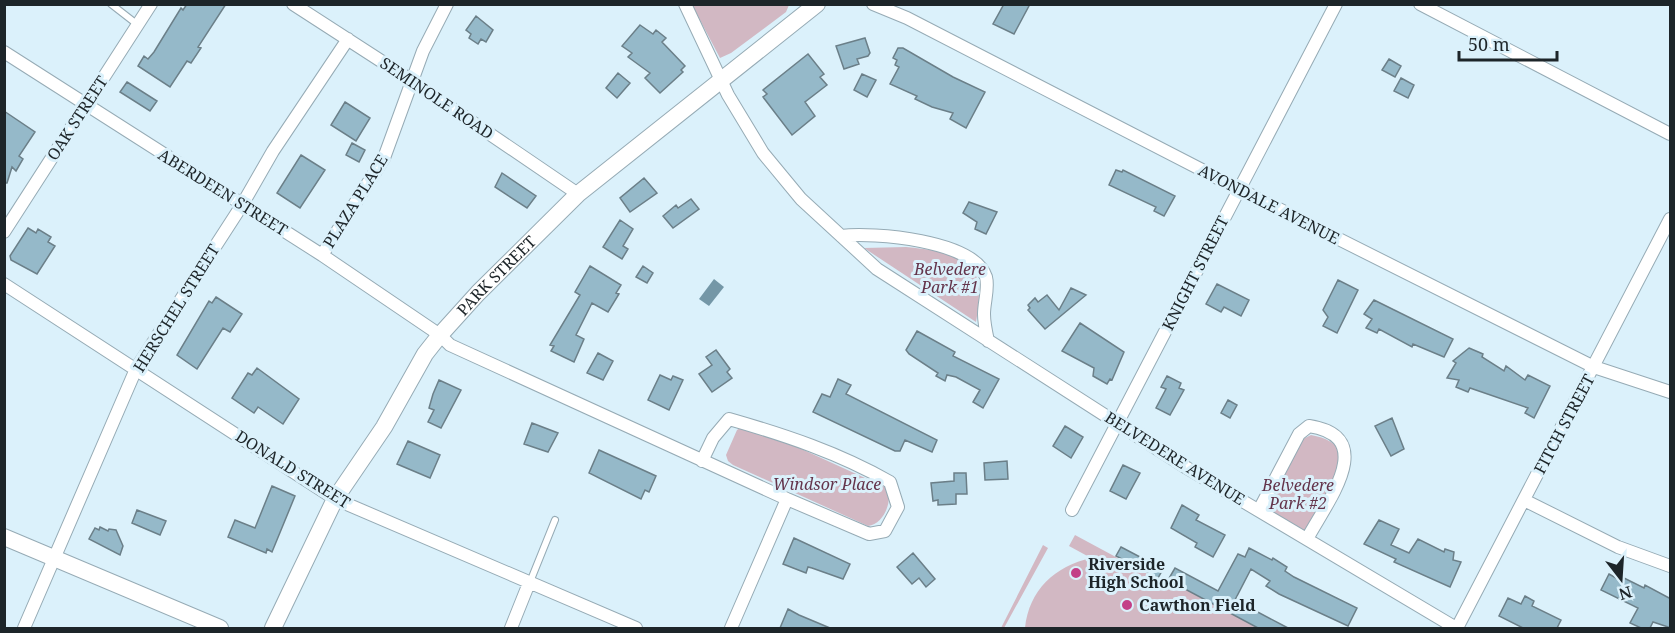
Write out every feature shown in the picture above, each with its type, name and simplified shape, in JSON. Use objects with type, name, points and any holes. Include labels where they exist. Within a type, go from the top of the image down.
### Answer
[{"type":"street","name":"OAK STREET","points":[[4,232],[151,4]]},
{"type":"street","name":"SEMINOLE ROAD","points":[[293,4],[412,81],[578,194]]},
{"type":"street","points":[[412,81],[423,51],[447,4]]},
{"type":"street","name":"BELVEDERE AVENUE","points":[[685,4],[728,95],[763,153],[801,198],[877,269],[1258,510],[1457,628]]},
{"type":"street","name":"PARK STREET","points":[[273,628],[335,499],[384,427],[425,354],[440,335],[478,293],[578,194],[817,4]]},
{"type":"street","name":"AVONDALE AVENUE","points":[[873,4],[907,18],[1239,189],[1594,367],[1671,392]]},
{"type":"street","name":"KNIGHT STREET","points":[[1072,510],[1336,4]]},
{"type":"street","points":[[1420,4],[1671,134]]},
{"type":"street","name":"HERSCHEL STREET","points":[[24,628],[136,369],[242,205],[273,151],[348,39]]},
{"type":"street","name":"ABERDEEN STREET","points":[[4,52],[322,255],[440,335]]},
{"type":"street","name":"PLAZA PLACE","points":[[322,255],[384,158],[412,81]]},
{"type":"street","name":"FITCH STREET","points":[[1457,628],[1671,219]]},
{"type":"street","points":[[840,236],[862,234],[884,236],[944,246],[966,254],[980,267],[986,277],[984,314],[988,341]]},
{"type":"street","name":"DONALD STREET","points":[[4,284],[335,499],[636,628]]},
{"type":"street","points":[[440,335],[450,345],[702,461],[869,534],[885,531],[898,507],[890,482],[867,468],[799,439],[729,419],[713,438],[702,461]]},
{"type":"street","points":[[1258,510],[1299,434],[1309,426],[1324,428],[1341,441],[1347,453],[1344,468],[1307,539]]},
{"type":"street","points":[[731,628],[787,499]]},
{"type":"street","points":[[1524,500],[1618,547],[1671,566]]},
{"type":"street","points":[[4,537],[220,628]]},
{"type":"street","points":[[511,628],[529,583]]},
{"type":"lane","points":[[111,4],[138,25]]},
{"type":"lane","points":[[529,583],[555,520]]},
{"type":"green space","points":[[692,5],[789,5],[786,12],[731,53],[720,58]]},
{"type":"green space","name":"Belvedere Park #1","points":[[906,247],[943,252],[967,262],[974,271],[978,284],[979,300],[976,322],[864,248]]},
{"type":"green space","name":"Windsor Place","points":[[741,427],[753,427],[887,488],[889,499],[883,517],[868,526],[733,465],[728,461],[726,455],[737,430]]},
{"type":"green space","name":"Belvedere Park #2","points":[[1311,435],[1330,441],[1343,456],[1337,474],[1305,532],[1261,506],[1301,440]]},
{"type":"green space","points":[[1075,535],[1166,584],[1175,568],[1280,624],[1278,628],[1025,628],[1032,602],[1046,582],[1066,567],[1091,558],[1069,546]]},
{"type":"green space","points":[[1043,545],[1048,548],[1004,628],[1001,628]]},
{"type":"water","points":[[714,279],[724,287],[709,306],[699,299]]},
{"type":"building","points":[[187,4],[226,4],[198,47],[201,48],[191,63],[187,61],[170,87],[138,66],[144,56],[148,59],[154,52],[181,8],[183,10]]},
{"type":"building","points":[[1004,4],[1030,4],[1014,34],[993,24]]},
{"type":"building","points":[[476,16],[493,30],[486,42],[481,39],[478,44],[469,38],[471,34],[466,30]]},
{"type":"building","points":[[640,25],[653,34],[656,30],[666,38],[662,42],[685,66],[681,70],[683,72],[660,93],[645,78],[650,73],[628,57],[632,53],[622,46]]},
{"type":"building","points":[[865,38],[870,53],[868,56],[857,59],[859,64],[844,69],[836,46]]},
{"type":"building","points":[[898,48],[903,48],[953,77],[985,92],[966,128],[950,119],[953,113],[932,107],[915,99],[917,96],[890,84],[899,67],[895,65],[897,60],[893,58]]},
{"type":"building","points":[[808,54],[824,74],[820,77],[827,85],[805,102],[815,116],[792,135],[763,97],[767,94],[763,90]]},
{"type":"building","points":[[1389,59],[1401,66],[1395,77],[1382,70]]},
{"type":"building","points":[[618,73],[630,83],[617,98],[606,88]]},
{"type":"building","points":[[862,74],[876,80],[867,97],[854,90]]},
{"type":"building","points":[[1401,78],[1414,85],[1408,98],[1394,91]]},
{"type":"building","points":[[127,82],[157,101],[150,111],[120,92]]},
{"type":"building","points":[[345,102],[370,118],[356,141],[331,125]]},
{"type":"building","points":[[4,111],[35,132],[19,156],[23,159],[16,171],[12,167],[7,183],[4,183]]},
{"type":"building","points":[[352,143],[365,150],[359,162],[346,155]]},
{"type":"building","points":[[301,155],[325,170],[300,208],[277,193]]},
{"type":"building","points":[[1116,170],[1122,172],[1123,170],[1175,196],[1164,216],[1154,211],[1156,207],[1109,185]]},
{"type":"building","points":[[502,173],[536,196],[527,208],[495,187]]},
{"type":"building","points":[[644,178],[657,193],[630,212],[620,198]]},
{"type":"building","points":[[691,199],[699,209],[673,228],[663,216],[676,205],[678,208]]},
{"type":"building","points":[[969,202],[997,212],[986,234],[975,229],[977,222],[963,213]]},
{"type":"building","points":[[620,220],[633,229],[623,246],[628,249],[622,259],[603,247]]},
{"type":"building","points":[[28,228],[36,233],[38,229],[51,237],[48,242],[55,246],[37,274],[11,260],[10,256]]},
{"type":"building","points":[[590,266],[621,285],[616,293],[619,294],[608,312],[592,303],[576,335],[584,339],[574,362],[551,351],[554,346],[550,345],[580,295],[575,292]]},
{"type":"building","points":[[643,266],[653,273],[647,283],[636,277]]},
{"type":"building","points":[[1338,280],[1358,290],[1337,333],[1323,326],[1328,317],[1323,310]]},
{"type":"building","points":[[1217,284],[1249,300],[1241,316],[1224,307],[1221,312],[1206,304]]},
{"type":"building","points":[[1071,288],[1086,295],[1045,329],[1028,310],[1030,308],[1028,305],[1035,298],[1038,302],[1047,295],[1059,310]]},
{"type":"building","points":[[216,297],[242,314],[230,332],[223,328],[197,369],[177,355],[209,301],[212,303]]},
{"type":"building","points":[[1374,300],[1453,339],[1444,357],[1413,344],[1412,347],[1379,329],[1377,333],[1366,328],[1372,319],[1364,314]]},
{"type":"building","points":[[1080,323],[1124,352],[1112,380],[1110,379],[1107,384],[1093,376],[1094,368],[1062,351]]},
{"type":"building","points":[[917,331],[955,352],[953,356],[999,379],[983,408],[973,402],[980,390],[956,377],[947,375],[945,381],[936,376],[938,373],[909,354],[906,350]]},
{"type":"building","points":[[1469,348],[1483,354],[1482,357],[1504,371],[1506,366],[1525,380],[1528,375],[1550,386],[1534,418],[1525,413],[1528,408],[1470,388],[1468,392],[1456,387],[1459,380],[1447,378],[1456,363],[1453,361]]},
{"type":"building","points":[[716,350],[730,369],[727,372],[732,378],[712,392],[699,374],[712,365],[706,357]]},
{"type":"building","points":[[598,353],[613,361],[603,380],[587,373]]},
{"type":"building","points":[[257,368],[299,399],[283,424],[258,407],[254,413],[232,398],[248,373],[252,375]]},
{"type":"building","points":[[660,375],[671,380],[673,376],[683,380],[669,410],[648,400]]},
{"type":"building","points":[[1167,376],[1181,383],[1179,388],[1184,390],[1170,415],[1156,408],[1166,389],[1161,387]]},
{"type":"building","points":[[838,379],[851,385],[846,394],[937,440],[932,452],[905,440],[900,451],[895,451],[813,412],[822,394],[830,397]]},
{"type":"building","points":[[439,380],[461,390],[441,428],[428,422],[434,410],[429,408]]},
{"type":"building","points":[[1228,400],[1237,405],[1230,418],[1221,413]]},
{"type":"building","points":[[1392,418],[1404,449],[1391,456],[1375,426]]},
{"type":"building","points":[[532,423],[558,433],[548,452],[524,444]]},
{"type":"building","points":[[1065,426],[1083,437],[1071,458],[1053,446]]},
{"type":"building","points":[[408,441],[440,455],[430,478],[397,464]]},
{"type":"building","points":[[599,450],[656,476],[649,492],[645,490],[641,499],[589,473]]},
{"type":"building","points":[[1007,461],[1008,479],[985,480],[984,463]]},
{"type":"building","points":[[1123,465],[1140,473],[1126,499],[1110,491]]},
{"type":"building","points":[[954,473],[966,473],[967,494],[956,494],[956,504],[938,505],[938,500],[933,501],[931,483],[954,481]]},
{"type":"building","points":[[272,486],[295,496],[272,552],[267,549],[266,553],[228,537],[235,520],[255,528]]},
{"type":"building","points":[[1182,505],[1199,515],[1196,520],[1225,535],[1213,557],[1195,547],[1197,543],[1171,528]]},
{"type":"building","points":[[137,510],[166,521],[160,535],[132,523]]},
{"type":"building","points":[[1379,520],[1399,529],[1391,545],[1409,553],[1418,539],[1444,552],[1445,549],[1454,552],[1453,560],[1461,562],[1450,587],[1394,562],[1396,559],[1364,544]]},
{"type":"building","points":[[100,527],[108,531],[109,529],[116,530],[123,546],[120,555],[89,539],[95,528],[99,530]]},
{"type":"building","points":[[794,538],[850,564],[843,579],[808,567],[806,573],[783,564]]},
{"type":"building","points":[[1121,547],[1163,569],[1158,578],[1116,556]]},
{"type":"building","points":[[1249,548],[1287,567],[1285,571],[1294,577],[1357,608],[1348,626],[1279,594],[1266,586],[1270,581],[1251,569],[1235,600],[1288,628],[1258,628],[1168,580],[1175,568],[1218,591],[1238,554],[1245,557]]},
{"type":"building","points":[[913,553],[935,579],[926,587],[919,578],[912,584],[897,567]]},
{"type":"building","points":[[1609,574],[1616,578],[1618,575],[1644,588],[1645,585],[1671,599],[1671,628],[1653,622],[1650,628],[1641,628],[1630,623],[1638,608],[1601,590]]},
{"type":"building","points":[[1525,596],[1534,601],[1532,606],[1561,620],[1557,628],[1523,628],[1499,616],[1508,598],[1521,604]]},
{"type":"building","points":[[788,609],[799,615],[830,628],[780,628]]},
{"type":"place","name":"Riverside High School","points":[[1076,573]]},
{"type":"place","name":"Cawthon Field","points":[[1127,605]]}]
